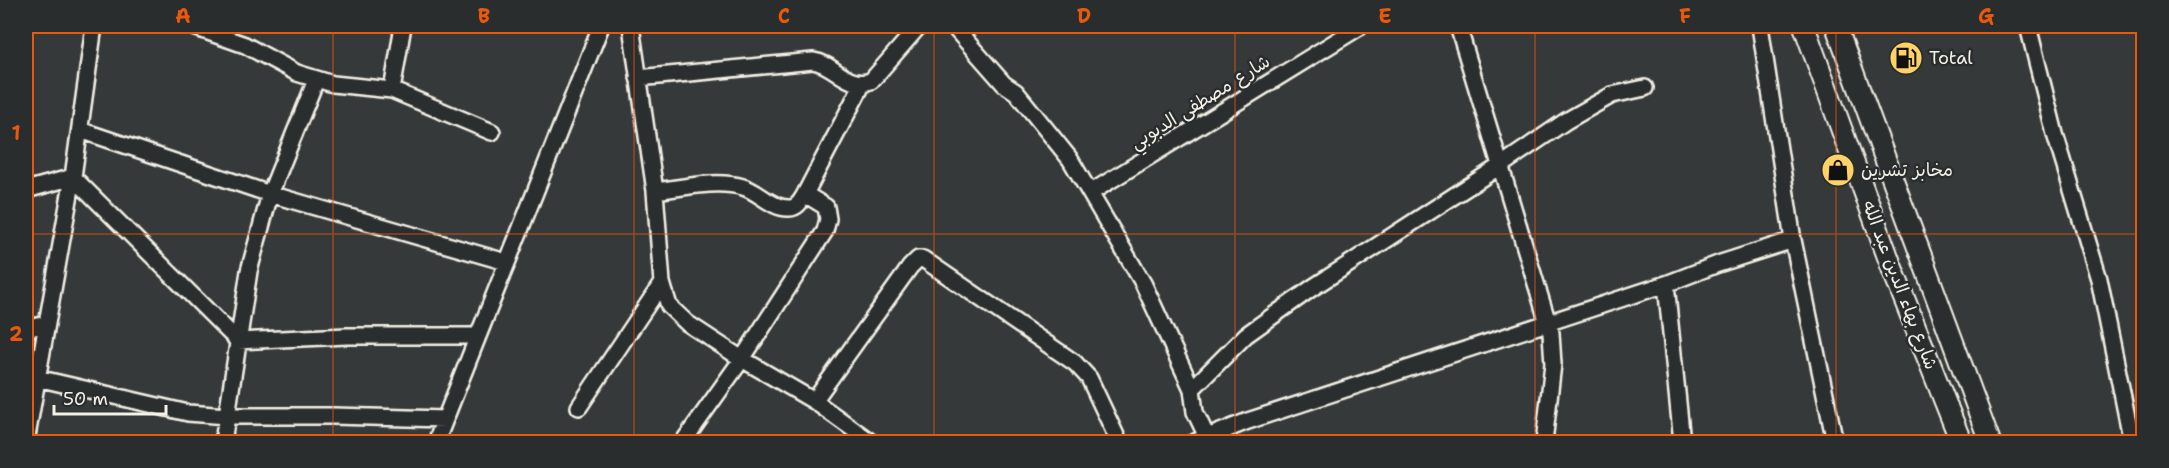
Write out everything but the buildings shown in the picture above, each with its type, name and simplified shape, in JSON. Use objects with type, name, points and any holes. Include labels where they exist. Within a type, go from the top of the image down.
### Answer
[{"type":"main road","name":"شارع بهاء الدين عبد الله","points":[[1804,26],[1892,268],[1961,442]]},
{"type":"main road","name":"شارع بهاء الدين عبد الله","points":[[1836,26],[1990,442]]},
{"type":"street","points":[[26,442],[73,177],[94,26]]},
{"type":"street","points":[[191,26],[218,30],[291,70],[316,80],[392,90],[492,132]]},
{"type":"street","points":[[392,90],[403,26]]},
{"type":"street","points":[[436,442],[601,26]]},
{"type":"street","points":[[631,26],[655,190],[662,283],[669,306],[677,315],[742,359],[814,401],[871,442]]},
{"type":"street","points":[[638,78],[813,61],[826,65],[850,81],[863,83],[871,81],[920,26]]},
{"type":"street","points":[[953,26],[1004,84],[1016,92],[1070,159],[1090,192],[1143,283],[1192,389],[1201,440]]},
{"type":"street","name":"شارع مصطفى الدبوبي","points":[[1090,192],[1361,26]]},
{"type":"street","points":[[1458,26],[1548,323],[1552,364],[1547,441]]},
{"type":"street","points":[[1760,26],[1792,240],[1835,442]]},
{"type":"street","points":[[2028,26],[2055,134],[2099,279],[2133,442]]},
{"type":"street","points":[[223,442],[249,271],[270,194],[316,80]]},
{"type":"street","points":[[655,190],[714,185],[742,187],[787,209],[798,205],[863,83]]},
{"type":"street","points":[[1192,389],[1204,380],[1231,348],[1275,313],[1590,106],[1611,95],[1645,88]]},
{"type":"street","points":[[80,130],[270,194],[506,262]]},
{"type":"street","points":[[26,190],[73,177]]},
{"type":"street","points":[[73,177],[238,341],[347,336],[478,336]]},
{"type":"street","points":[[683,442],[742,359],[825,231],[828,219],[826,207],[805,194]]},
{"type":"street","points":[[1201,440],[1248,421],[1666,284],[1792,240]]},
{"type":"street","points":[[814,401],[910,267],[923,259],[1075,363],[1089,378],[1119,442]]},
{"type":"street","points":[[579,407],[662,283]]},
{"type":"street","points":[[1666,284],[1682,442]]},
{"type":"street","points":[[26,329],[46,324]]},
{"type":"street","points":[[37,378],[188,413],[227,416],[445,419]]},
{"type":"street","points":[[1201,440],[1226,442]]},
{"type":"place","name":"Total","points":[[1906,58]]},
{"type":"place","name":"مخابز تشرين","points":[[1838,170]]}]
